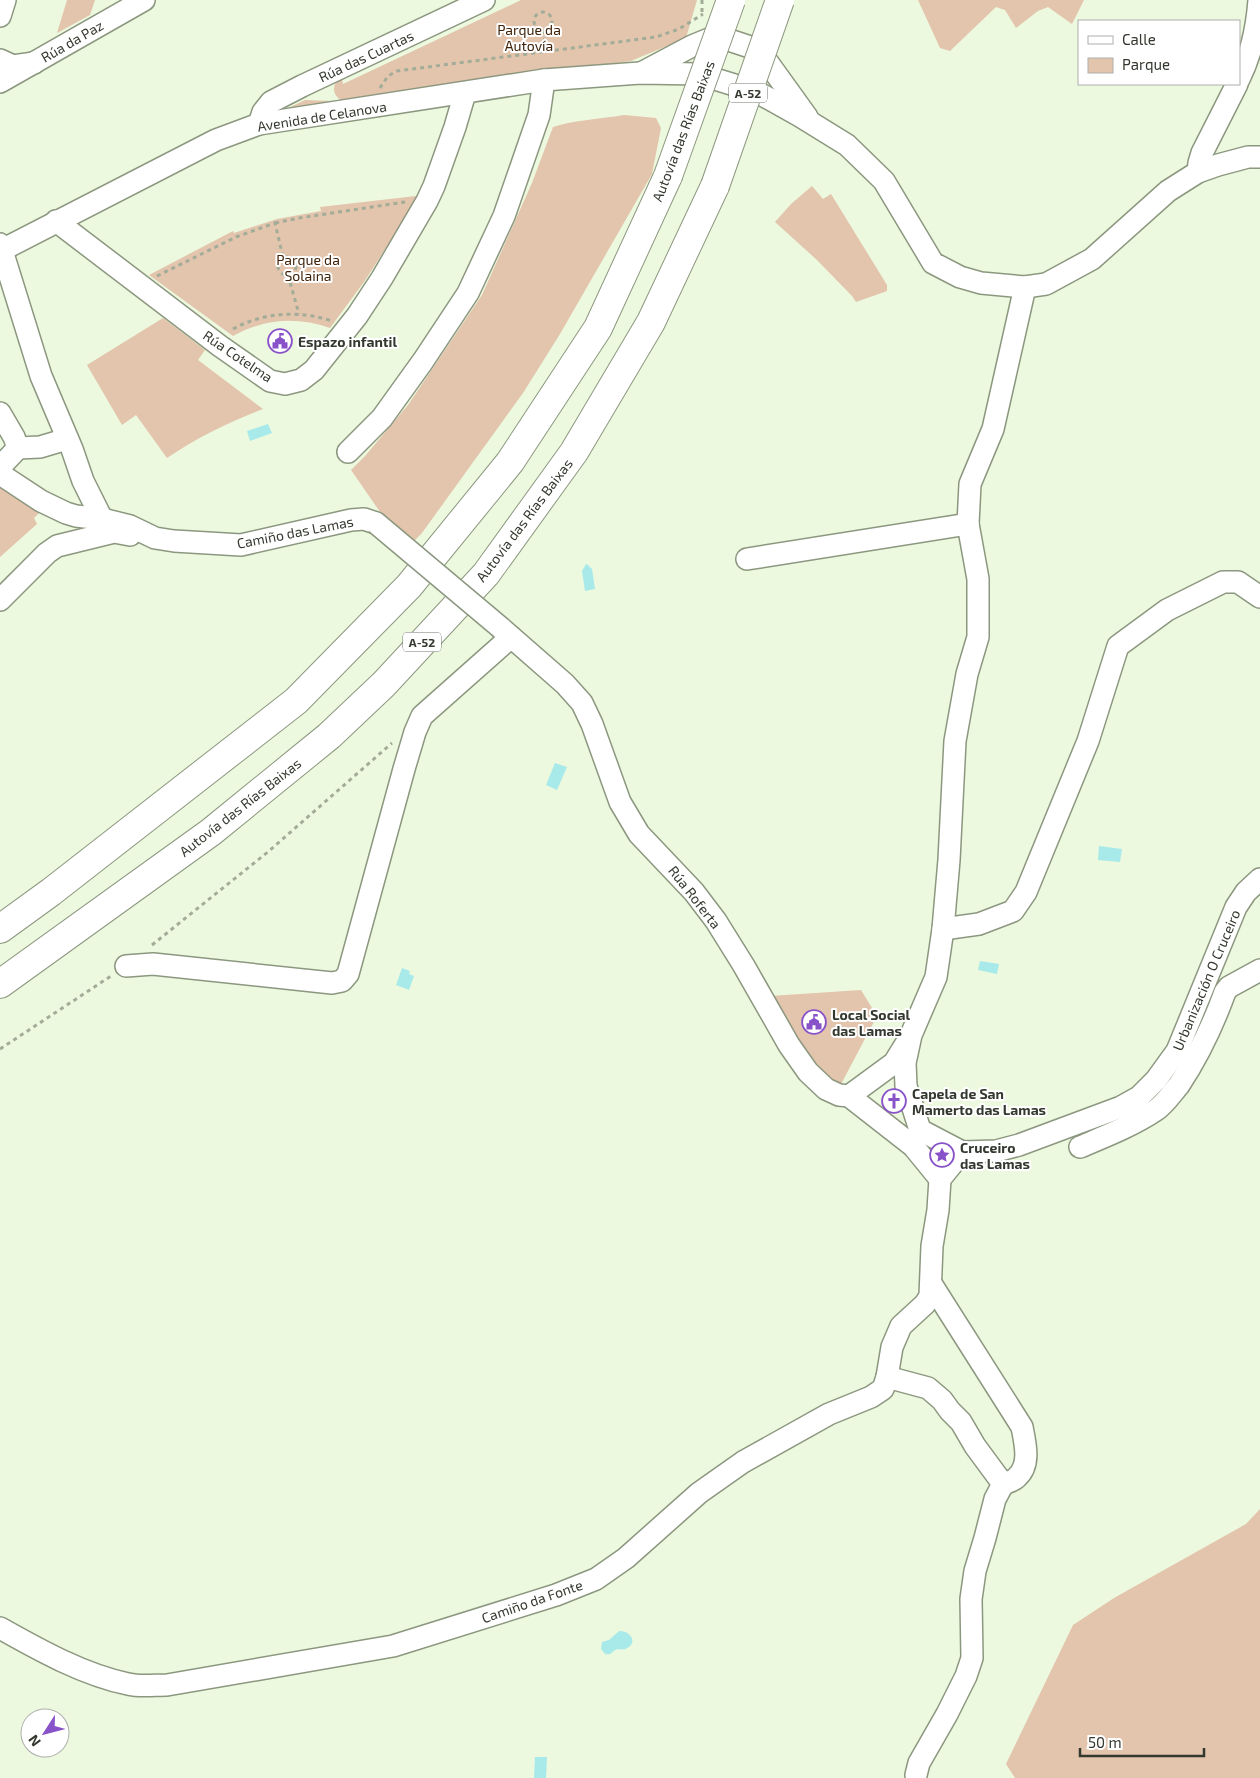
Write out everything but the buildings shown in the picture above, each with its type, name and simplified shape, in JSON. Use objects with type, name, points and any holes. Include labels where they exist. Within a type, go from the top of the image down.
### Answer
[{"type":"highway","name":"Autovía das Rías Baixas","points":[[0,984],[211,832],[329,736],[384,684],[486,574],[574,452],[646,330],[715,186],[780,0]]},
{"type":"highway","name":"Autovía das Rías Baixas","points":[[0,928],[51,892],[296,702],[409,586],[510,462],[598,328],[668,176],[720,5]]},
{"type":"street","points":[[0,16],[5,0]]},
{"type":"street","name":"Rúa da Paz","points":[[0,82],[144,0]]},
{"type":"street","name":"Rúa das Cuartas","points":[[259,124],[263,112],[271,102],[484,0]]},
{"type":"street","points":[[1240,77],[1244,70],[1256,28],[1259,0]]},
{"type":"street","points":[[640,73],[692,46],[709,39],[724,38],[750,47],[766,60],[811,123]]},
{"type":"street","points":[[0,60],[13,66],[34,63]]},
{"type":"street","name":"Avenida de Celanova","points":[[1,248],[216,140],[259,124],[544,80],[640,73],[699,74],[756,92],[847,145],[884,181],[933,263],[960,277],[980,283],[1024,287],[1046,284],[1092,259],[1168,191],[1198,172],[1248,157],[1260,157]]},
{"type":"street","points":[[348,452],[382,418],[468,294],[504,216],[538,115],[544,80]]},
{"type":"street","points":[[1198,172],[1202,153],[1235,85]]},
{"type":"street","name":"Rúa Cotelma","points":[[56,221],[220,346],[270,381],[285,384],[300,380],[314,370],[357,316],[382,278],[434,186],[465,93]]},
{"type":"street","points":[[1216,123],[1227,163]]},
{"type":"street","points":[[1,248],[8,300],[68,439],[82,481],[102,519]]},
{"type":"street","points":[[849,1096],[894,1063],[911,1035],[936,977],[943,929],[949,860],[956,741],[967,674],[978,638],[978,579],[968,524],[970,484],[993,429],[1024,287]]},
{"type":"street","points":[[0,413],[14,436],[18,448]]},
{"type":"street","points":[[0,467],[18,448],[40,447],[68,439]]},
{"type":"street","name":"Camiño das Lamas","points":[[0,474],[41,500],[66,513],[130,526],[155,538],[174,541],[240,545],[351,520],[364,519],[376,524],[506,632]]},
{"type":"street","points":[[747,559],[968,524]]},
{"type":"street","points":[[0,600],[47,553],[57,546],[114,532],[155,538]]},
{"type":"street","points":[[943,929],[979,924],[1013,911],[1026,892],[1088,741],[1118,646],[1167,610],[1223,582],[1238,582],[1260,597]]},
{"type":"street","points":[[126,966],[153,964],[332,984],[342,981],[348,974],[404,769],[422,716],[506,632]]},
{"type":"street","name":"Rúa Roferta","points":[[506,632],[565,684],[582,703],[592,724],[626,814],[639,834],[694,892],[716,921],[789,1045],[808,1072],[826,1089],[839,1095],[849,1096],[916,1138]]},
{"type":"street","name":"Urbanización O Cruceiro","points":[[962,1152],[996,1151],[1019,1145],[1121,1107],[1139,1097],[1156,1080],[1177,1051],[1236,907],[1246,892],[1260,879]]},
{"type":"street","points":[[1080,1147],[1125,1128],[1158,1109],[1172,1094],[1194,1062],[1211,1030],[1225,992],[1260,970]]},
{"type":"street","points":[[911,1035],[905,1063],[906,1086],[916,1138],[940,1179],[962,1152],[916,1138]]},
{"type":"street","name":"Camiño da Fonte","points":[[0,1628],[95,1675],[130,1684],[167,1685],[393,1646],[556,1595],[596,1579],[626,1558],[699,1493],[743,1462],[829,1414],[871,1397],[883,1389],[895,1336],[900,1326],[925,1304],[930,1296],[932,1285],[932,1246],[938,1210],[940,1179]]},
{"type":"street","points":[[916,1775],[919,1762],[947,1714],[966,1676],[972,1658],[971,1599],[975,1571],[995,1499],[1002,1484],[1017,1478],[1025,1468],[1026,1449],[1022,1427],[932,1285]]},
{"type":"street","points":[[887,1377],[928,1388],[942,1400],[962,1422],[975,1446],[1002,1484]]},
{"type":"path","points":[[702,0],[702,14]]},
{"type":"path","points":[[365,109],[392,72],[656,37],[679,29],[720,5]]},
{"type":"path","points":[[542,12],[548,13],[552,21],[550,27],[543,30],[536,27],[534,22],[535,16],[542,12]]},
{"type":"path","points":[[543,30],[547,51]]},
{"type":"path","points":[[140,286],[189,259],[236,237],[275,223],[374,206],[426,201]]},
{"type":"path","points":[[275,223],[284,257]]},
{"type":"path","points":[[284,257],[290,257],[296,263],[296,270],[288,275],[280,272],[277,267],[279,260],[284,257]]},
{"type":"path","points":[[288,275],[299,314]]},
{"type":"path","points":[[233,329],[248,321],[273,316],[314,315],[332,321]]},
{"type":"path","points":[[0,1049],[126,966],[269,851],[393,742]]},
{"type":"green space","points":[[67,0],[95,0],[90,15],[57,33]]},
{"type":"green space","name":"Parque da Autovía","points":[[521,0],[697,0],[686,38],[631,61],[344,102],[335,95],[335,84],[344,77],[342,79],[343,84]]},
{"type":"green space","points":[[918,0],[1084,0],[1072,24],[1048,7],[1038,11],[1016,28],[1005,10],[996,7],[950,51],[940,48]]},
{"type":"green space","points":[[305,100],[332,101],[332,106],[286,109]]},
{"type":"green space","points":[[624,115],[656,118],[661,128],[652,174],[560,334],[523,393],[422,533],[413,542],[387,522],[351,470],[408,405],[482,295],[532,183],[553,127],[578,121]]},
{"type":"green space","points":[[812,186],[823,199],[831,194],[887,285],[887,291],[856,302],[817,260],[775,222],[791,204]]},
{"type":"green space","name":"Parque da Solaina","points":[[416,196],[412,207],[364,282],[330,328],[305,322],[280,321],[256,326],[233,336],[149,275],[233,231],[234,233],[277,219],[321,211],[320,207]]},
{"type":"green space","points":[[163,318],[205,350],[198,360],[263,409],[190,443],[167,458],[136,415],[122,425],[87,365]]},
{"type":"green space","points":[[0,481],[44,508],[34,518],[37,524],[0,557]]},
{"type":"green space","points":[[861,990],[877,1016],[839,1088],[816,1069],[770,996]]},
{"type":"green space","points":[[1260,1509],[1260,1778],[1015,1778],[1006,1764],[1073,1625],[1114,1598],[1246,1524]]},
{"type":"water","points":[[268,424],[272,433],[250,441],[247,431]]},
{"type":"water","points":[[586,564],[592,569],[595,589],[585,591],[582,571]]},
{"type":"water","points":[[555,763],[567,767],[557,790],[546,785]]},
{"type":"water","points":[[1099,846],[1122,849],[1120,862],[1098,860]]},
{"type":"water","points":[[980,961],[999,964],[997,974],[978,970]]},
{"type":"water","points":[[402,968],[410,971],[409,974],[414,976],[409,990],[396,985]]},
{"type":"water","points":[[619,1631],[629,1634],[632,1640],[631,1646],[626,1649],[616,1649],[610,1654],[605,1654],[601,1649],[602,1642],[609,1640]]},
{"type":"water","points":[[535,1757],[547,1757],[546,1778],[534,1778]]},
{"type":"place","name":"Espazo infantil","points":[[280,341]]},
{"type":"place","name":"Local Social das Lamas","points":[[814,1022]]},
{"type":"place","name":"Capela de San Mamerto das Lamas","points":[[894,1101]]},
{"type":"place","name":"Cruceiro das Lamas","points":[[942,1155]]}]
